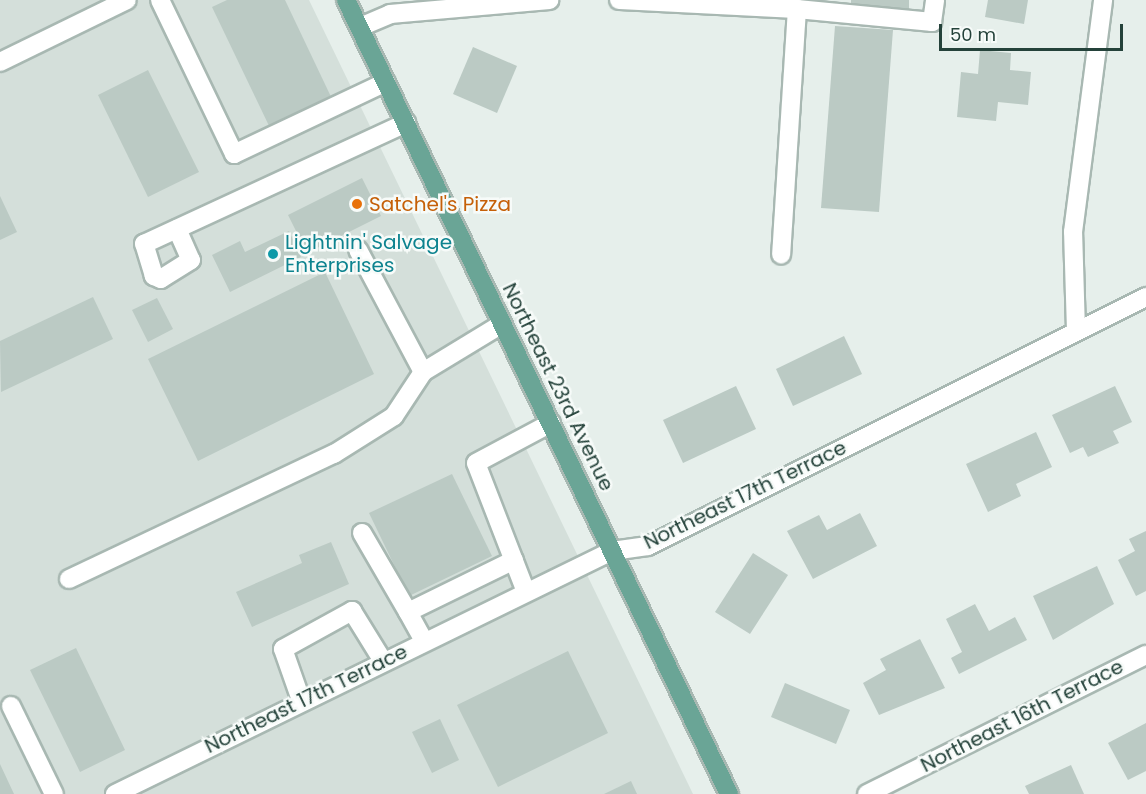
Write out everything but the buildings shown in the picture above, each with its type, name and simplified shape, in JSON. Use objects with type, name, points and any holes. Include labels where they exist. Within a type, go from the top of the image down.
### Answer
[{"type":"main road","name":"Northeast 23rd Avenue","points":[[346,0],[729,794]]},
{"type":"street","points":[[0,62],[127,0]]},
{"type":"street","points":[[160,0],[234,154],[386,82]]},
{"type":"street","points":[[360,27],[390,14],[549,0]]},
{"type":"street","points":[[619,0],[809,6],[932,22],[935,0]]},
{"type":"street","points":[[1076,331],[1073,232],[1103,0]]},
{"type":"street","points":[[781,254],[809,6]]},
{"type":"street","points":[[177,229],[406,123]]},
{"type":"street","points":[[358,250],[423,372]]},
{"type":"street","name":"Northeast 17th Terrace","points":[[115,794],[301,700],[612,550],[648,546],[1146,297]]},
{"type":"street","points":[[69,579],[334,454],[394,416],[423,372],[502,324]]},
{"type":"street","points":[[526,592],[477,463],[550,423]]},
{"type":"street","points":[[362,533],[424,641]]},
{"type":"street","points":[[408,612],[514,560]]},
{"type":"street","points":[[301,700],[283,649],[352,611],[383,661]]},
{"type":"street","name":"Northeast 16th Terrace","points":[[867,794],[1146,655]]},
{"type":"street","points":[[11,706],[54,794]]},
{"type":"shaded area","points":[[0,0],[309,0],[693,794],[0,794]]},
{"type":"place","name":"Satchel's Pizza","points":[[357,204]]},
{"type":"place","name":"Lightnin' Salvage Enterprises","points":[[273,254]]}]
